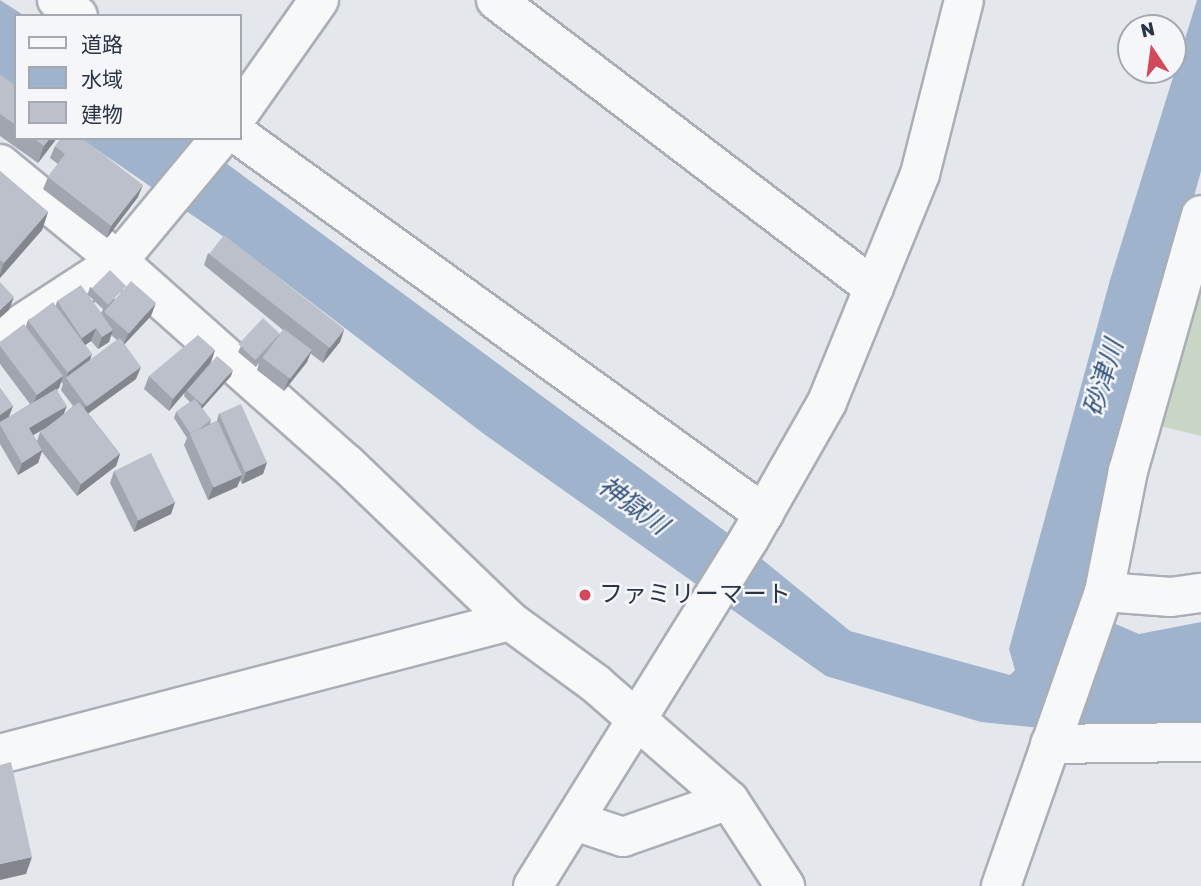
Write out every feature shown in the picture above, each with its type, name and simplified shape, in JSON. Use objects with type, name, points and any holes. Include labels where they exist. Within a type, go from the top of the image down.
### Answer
[{"type":"street","points":[[57,0],[75,14]]},
{"type":"street","points":[[242,109],[319,0]]},
{"type":"street","points":[[496,0],[874,288]]},
{"type":"street","points":[[533,886],[757,527],[827,402],[920,174],[964,0]]},
{"type":"street","points":[[242,138],[757,527]]},
{"type":"street","points":[[0,338],[118,261],[218,140]]},
{"type":"street","points":[[0,164],[118,261],[347,464],[510,621],[637,718],[729,800],[785,886]]},
{"type":"street","points":[[1001,886],[1104,592],[1128,471],[1201,215]]},
{"type":"street","points":[[1104,592],[1171,597],[1201,593]]},
{"type":"street","points":[[0,754],[510,621]]},
{"type":"street","points":[[1051,744],[1201,742]]},
{"type":"street","points":[[575,821],[623,837],[729,800]]},
{"type":"green space","points":[[1201,264],[1201,436],[1152,424]]},
{"type":"water","points":[[0,0],[22,14],[14,14],[14,90],[0,80]]},
{"type":"water","points":[[1197,0],[1201,0],[1201,171],[1159,324],[1090,613],[1139,634],[1201,622],[1201,728],[1151,739],[981,722],[826,676],[484,434],[240,248],[83,140],[195,140],[752,551],[850,631],[1010,675],[1015,670],[1009,649],[1110,280],[1171,84],[1187,84],[1187,32]]},
{"type":"building","points":[[0,74],[14,84],[14,124],[0,114]]},
{"type":"building","points":[[36,140],[48,140],[44,146]]},
{"type":"building","points":[[60,140],[85,140],[143,185],[111,226],[48,177],[65,154],[55,146]]},
{"type":"building","points":[[0,171],[48,212],[4,263],[0,260]]},
{"type":"building","points":[[224,235],[345,329],[330,348],[209,254]]},
{"type":"building","points":[[110,270],[126,286],[108,305],[92,288]]},
{"type":"building","points":[[131,281],[156,303],[129,334],[104,312]]},
{"type":"building","points":[[0,282],[14,297],[0,310]]},
{"type":"building","points":[[81,285],[113,330],[102,337],[96,328],[82,338],[57,301]]},
{"type":"building","points":[[53,302],[92,354],[67,373],[28,321]]},
{"type":"building","points":[[263,318],[280,334],[255,360],[238,344]]},
{"type":"building","points":[[24,324],[63,376],[37,395],[0,346],[0,342]]},
{"type":"building","points":[[284,329],[312,350],[290,379],[262,358]]},
{"type":"building","points":[[198,335],[215,350],[173,399],[149,376]]},
{"type":"building","points":[[120,338],[141,367],[87,407],[66,377]]},
{"type":"building","points":[[217,356],[233,370],[203,404],[187,391]]},
{"type":"building","points":[[0,388],[13,406],[0,415]]},
{"type":"building","points":[[56,389],[67,406],[29,428],[42,450],[22,463],[0,422]]},
{"type":"building","points":[[195,399],[211,420],[190,433],[176,412]]},
{"type":"building","points":[[79,402],[120,454],[81,484],[40,432]]},
{"type":"building","points":[[241,404],[267,462],[245,472],[219,414]]},
{"type":"building","points":[[218,421],[242,475],[214,488],[190,434]]},
{"type":"building","points":[[151,453],[175,502],[138,520],[114,471]]},
{"type":"building","points":[[11,762],[32,857],[0,864],[0,765]]},
{"type":"place","name":"ファミリーマート","points":[[585,595]]},
{"type":"water label","name":"砂津川","points":[[1104,378]]},
{"type":"water label","name":"神獄川","points":[[633,506]]}]
